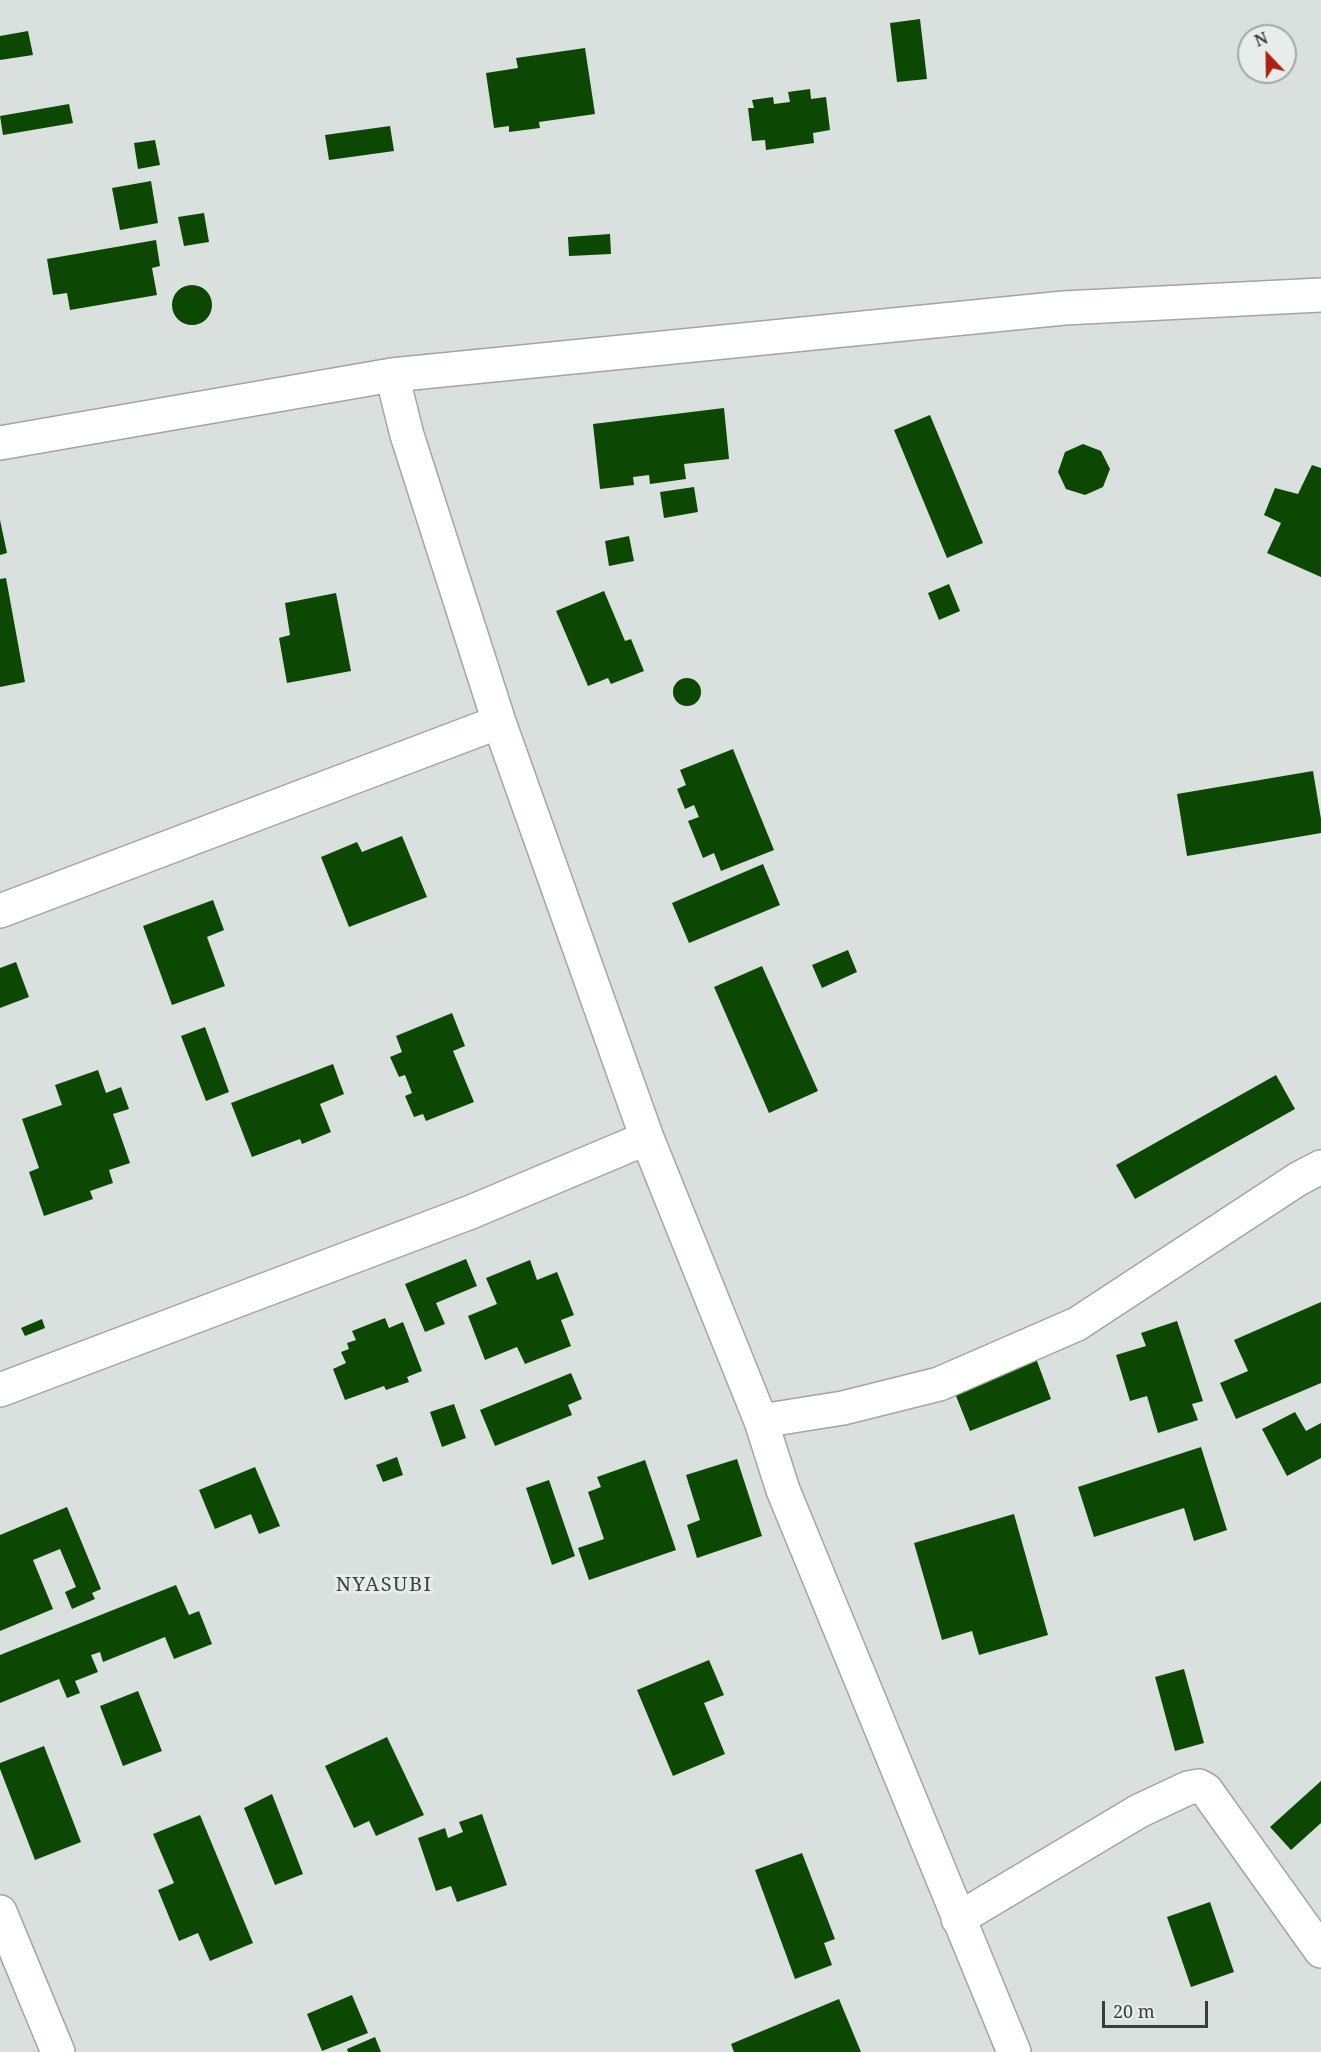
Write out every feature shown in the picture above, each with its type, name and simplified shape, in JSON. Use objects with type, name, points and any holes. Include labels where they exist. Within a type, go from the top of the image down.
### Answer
[{"type":"street","points":[[0,443],[392,375],[1064,308],[1321,295]]},
{"type":"street","points":[[392,375],[407,435],[499,722],[647,1138],[761,1421],[783,1490],[1014,2052]]},
{"type":"street","points":[[0,911],[499,722]]},
{"type":"street","points":[[0,1390],[460,1217],[647,1138]]},
{"type":"street","points":[[761,1421],[843,1408],[939,1384],[1077,1324],[1298,1179],[1321,1167]]},
{"type":"street","points":[[958,1919],[1139,1811],[1188,1788],[1199,1786],[1206,1790],[1321,1951]]},
{"type":"street","points":[[0,1912],[58,2052]]},
{"type":"building","points":[[920,19],[927,79],[897,82],[890,23]]},
{"type":"building","points":[[28,31],[33,55],[0,60],[0,36]]},
{"type":"building","points":[[585,48],[595,114],[539,122],[540,128],[509,132],[509,126],[494,128],[486,73],[518,68],[516,58]]},
{"type":"building","points":[[810,89],[811,99],[826,97],[830,130],[813,133],[814,143],[766,150],[765,140],[752,141],[748,108],[754,108],[752,100],[773,97],[774,104],[790,102],[788,92]]},
{"type":"building","points":[[69,104],[73,123],[3,135],[0,116]]},
{"type":"building","points":[[390,126],[394,151],[329,160],[325,135]]},
{"type":"building","points":[[155,140],[160,165],[138,169],[134,143]]},
{"type":"building","points":[[151,181],[158,223],[120,230],[112,188]]},
{"type":"building","points":[[204,213],[209,242],[184,246],[178,217]]},
{"type":"building","points":[[610,234],[611,254],[569,256],[568,237]]},
{"type":"building","points":[[156,240],[160,266],[152,268],[157,295],[70,310],[67,293],[53,295],[47,259]]},
{"type":"building","points":[[192,285],[206,291],[212,305],[206,319],[192,325],[178,319],[172,305],[178,291]]},
{"type":"building","points":[[724,408],[729,459],[684,464],[686,479],[650,484],[649,475],[633,477],[634,485],[600,489],[593,424]]},
{"type":"building","points":[[930,415],[983,543],[947,558],[894,430]]},
{"type":"building","points":[[1083,444],[1101,451],[1110,469],[1103,487],[1085,495],[1066,489],[1058,472],[1065,452]]},
{"type":"building","points":[[1312,465],[1321,468],[1321,577],[1267,553],[1281,523],[1264,515],[1275,488],[1298,494]]},
{"type":"building","points":[[694,487],[698,512],[664,518],[660,492]]},
{"type":"building","points":[[0,520],[7,553],[0,555]]},
{"type":"building","points":[[629,536],[634,561],[609,566],[605,541]]},
{"type":"building","points":[[6,578],[25,682],[0,687],[0,579]]},
{"type":"building","points":[[949,584],[960,611],[939,620],[928,593]]},
{"type":"building","points":[[604,591],[625,641],[631,639],[644,671],[611,684],[608,678],[588,686],[556,611]]},
{"type":"building","points":[[336,593],[351,671],[287,683],[279,638],[290,635],[285,603]]},
{"type":"building","points":[[687,678],[697,682],[701,692],[697,702],[687,706],[677,702],[673,692],[677,682]]},
{"type":"building","points":[[733,749],[774,850],[721,871],[714,853],[703,858],[688,821],[699,817],[694,805],[685,809],[677,789],[686,785],[680,770]]},
{"type":"building","points":[[1313,771],[1321,833],[1187,856],[1177,794]]},
{"type":"building","points":[[402,836],[427,897],[349,927],[321,857],[357,842],[362,852]]},
{"type":"building","points":[[763,864],[780,905],[689,943],[672,903]]},
{"type":"building","points":[[213,900],[224,930],[207,937],[225,986],[172,1005],[143,926]]},
{"type":"building","points":[[848,950],[857,972],[822,988],[812,965]]},
{"type":"building","points":[[16,962],[29,997],[0,1008],[0,968]]},
{"type":"building","points":[[762,966],[818,1091],[769,1113],[714,987]]},
{"type":"building","points":[[452,1013],[465,1046],[453,1051],[474,1102],[426,1121],[423,1114],[414,1117],[405,1096],[412,1093],[405,1075],[399,1077],[390,1057],[402,1052],[396,1036]]},
{"type":"building","points":[[205,1027],[229,1092],[206,1101],[181,1036]]},
{"type":"building","points":[[333,1064],[344,1094],[320,1104],[331,1132],[302,1144],[300,1139],[252,1157],[231,1103]]},
{"type":"building","points":[[98,1070],[106,1093],[121,1087],[129,1109],[113,1114],[130,1163],[109,1170],[113,1183],[90,1191],[93,1199],[44,1216],[29,1172],[39,1168],[22,1119],[62,1105],[55,1085]]},
{"type":"building","points":[[1276,1075],[1295,1109],[1135,1199],[1116,1165]]},
{"type":"building","points":[[466,1259],[477,1286],[436,1303],[445,1324],[425,1332],[405,1284]]},
{"type":"building","points":[[530,1260],[537,1280],[557,1272],[574,1315],[561,1320],[571,1346],[525,1364],[517,1347],[485,1360],[468,1316],[497,1304],[486,1278]]},
{"type":"building","points":[[1321,1302],[1321,1383],[1236,1419],[1220,1383],[1248,1371],[1234,1340]]},
{"type":"building","points":[[385,1318],[389,1328],[403,1322],[422,1371],[407,1377],[409,1382],[386,1390],[384,1386],[345,1400],[333,1369],[346,1363],[341,1352],[349,1349],[347,1343],[356,1340],[352,1331]]},
{"type":"building","points":[[42,1319],[45,1328],[25,1336],[21,1328]]},
{"type":"building","points":[[1177,1321],[1203,1401],[1192,1404],[1198,1420],[1158,1433],[1147,1396],[1130,1401],[1116,1355],[1146,1346],[1141,1333]]},
{"type":"building","points":[[1034,1353],[1051,1399],[970,1431],[952,1386]]},
{"type":"building","points":[[571,1373],[582,1399],[568,1405],[572,1415],[495,1446],[480,1410]]},
{"type":"building","points":[[454,1404],[466,1438],[442,1447],[430,1412]]},
{"type":"building","points":[[1295,1412],[1306,1431],[1321,1423],[1321,1458],[1287,1476],[1262,1429]]},
{"type":"building","points":[[1201,1447],[1227,1530],[1194,1541],[1184,1508],[1094,1537],[1078,1487]]},
{"type":"building","points":[[397,1457],[403,1475],[383,1482],[376,1465]]},
{"type":"building","points":[[737,1459],[762,1536],[697,1558],[687,1525],[700,1520],[686,1475]]},
{"type":"building","points":[[645,1460],[676,1550],[589,1580],[578,1548],[604,1539],[588,1492],[601,1487],[597,1477]]},
{"type":"building","points":[[255,1467],[280,1526],[259,1534],[251,1514],[215,1529],[199,1490]]},
{"type":"building","points":[[549,1480],[575,1556],[552,1565],[526,1488]]},
{"type":"building","points":[[67,1507],[101,1589],[92,1593],[95,1599],[72,1609],[65,1592],[76,1587],[60,1549],[33,1560],[53,1609],[0,1631],[0,1535]]},
{"type":"building","points":[[1014,1514],[1048,1635],[979,1655],[972,1631],[942,1640],[914,1543]]},
{"type":"building","points":[[176,1585],[189,1615],[199,1611],[212,1644],[174,1659],[165,1637],[103,1662],[100,1652],[91,1655],[98,1672],[75,1681],[80,1693],[67,1698],[59,1679],[0,1703],[0,1655]]},
{"type":"building","points":[[709,1660],[724,1695],[704,1703],[725,1754],[673,1776],[637,1690]]},
{"type":"building","points":[[1184,1669],[1204,1743],[1175,1751],[1155,1677]]},
{"type":"building","points":[[138,1691],[162,1751],[123,1766],[100,1706]]},
{"type":"building","points":[[387,1737],[424,1815],[376,1836],[369,1821],[354,1828],[325,1766]]},
{"type":"building","points":[[44,1746],[81,1842],[35,1860],[0,1769],[0,1763]]},
{"type":"building","points":[[1321,1781],[1321,1823],[1291,1850],[1270,1827]]},
{"type":"building","points":[[272,1794],[303,1874],[275,1885],[244,1808]]},
{"type":"building","points":[[482,1814],[507,1885],[457,1902],[451,1886],[436,1891],[418,1838],[445,1828],[448,1838],[463,1832],[459,1822]]},
{"type":"building","points":[[200,1815],[253,1943],[210,1961],[198,1933],[179,1941],[158,1890],[174,1883],[153,1834]]},
{"type":"building","points":[[802,1853],[835,1939],[824,1943],[832,1965],[795,1979],[755,1870]]},
{"type":"building","points":[[1210,1902],[1234,1972],[1191,1987],[1167,1917]]},
{"type":"building","points":[[352,1995],[368,2033],[322,2051],[307,2014]]},
{"type":"building","points":[[839,1999],[861,2052],[734,2052],[731,2044]]},
{"type":"building","points":[[375,2037],[381,2052],[348,2052],[347,2049]]},
{"type":"district","name":"NYASUBI","points":[[384,1585]]}]
